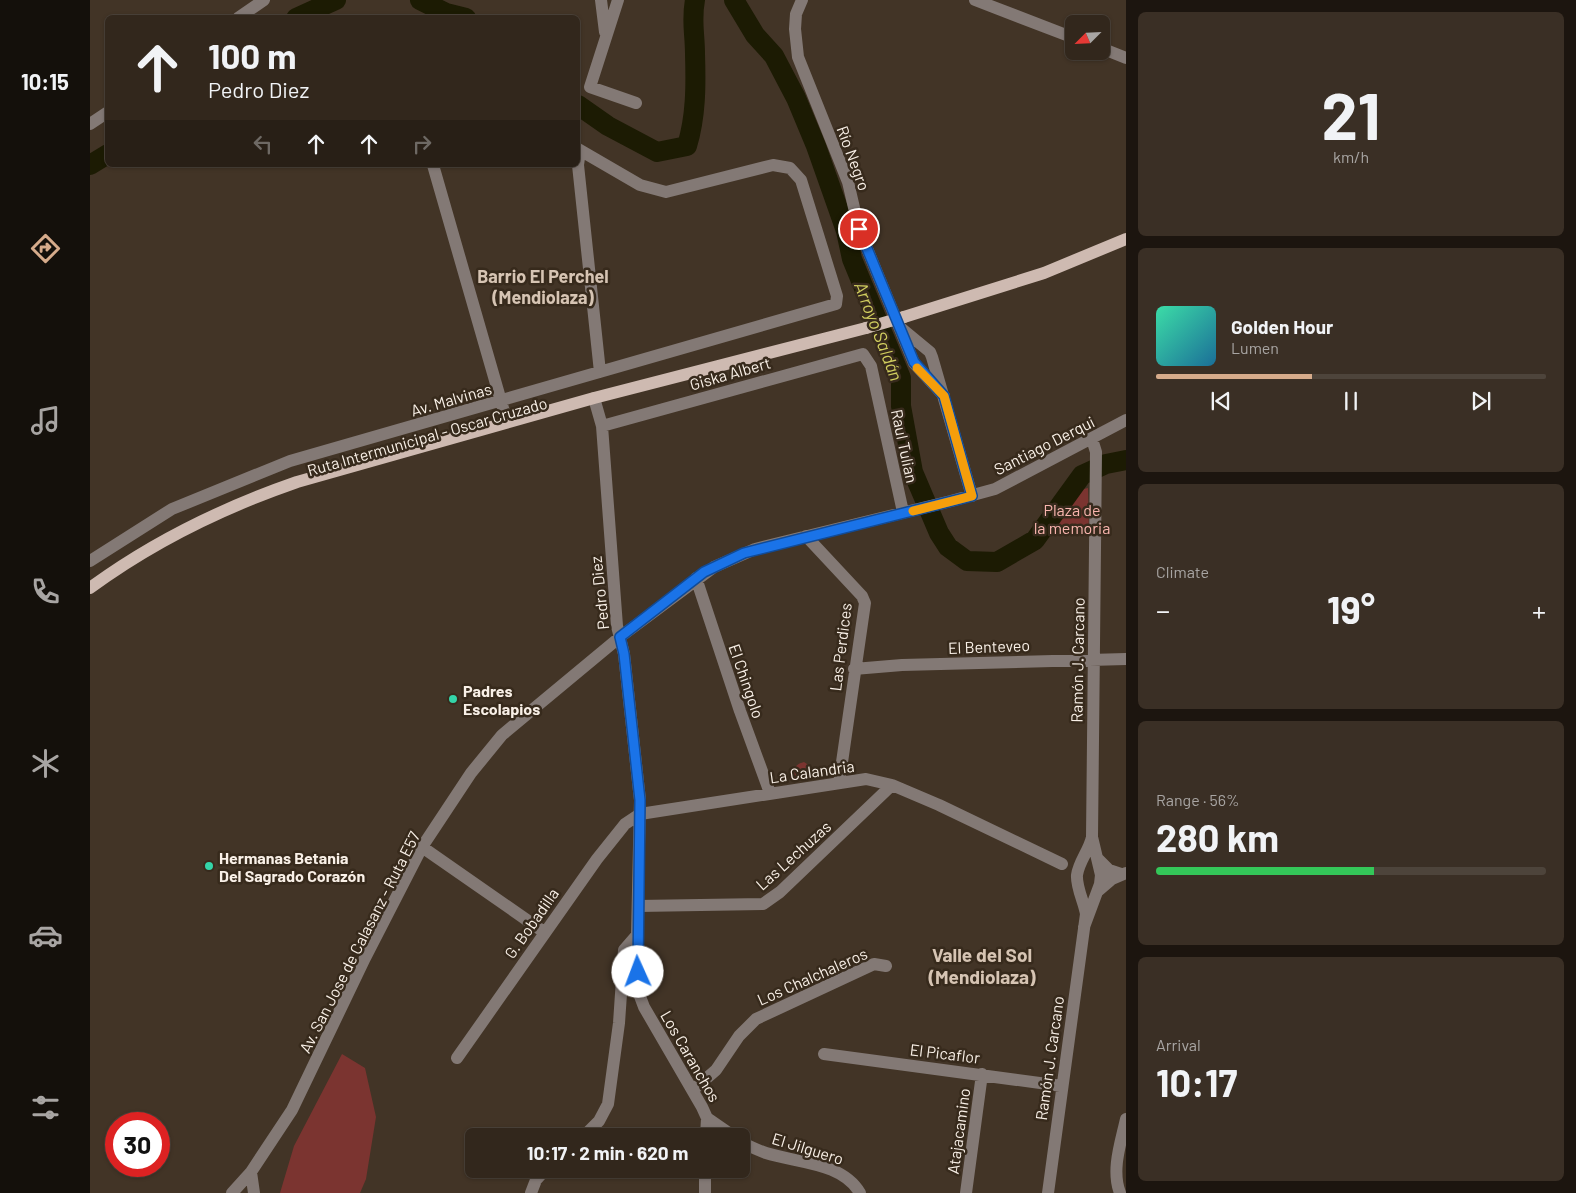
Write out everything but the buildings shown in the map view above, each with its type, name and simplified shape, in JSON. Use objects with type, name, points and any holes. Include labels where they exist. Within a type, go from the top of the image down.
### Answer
[{"type":"main road","name":"Ruta Intermunicipal - Oscar Cruzado","points":[[90,596],[165,546],[227,516],[266,500],[320,482],[748,357],[790,349],[866,328],[902,321],[1044,273],[1126,239]]},
{"type":"main road","name":"Ruta Intermunicipal - Oscar Cruzado","points":[[90,588],[164,539],[249,499],[297,482],[506,422],[595,402]]},
{"type":"street","points":[[242,15],[264,0]]},
{"type":"street","points":[[601,0],[606,36]]},
{"type":"street","points":[[618,0],[590,87],[636,104]]},
{"type":"street","name":"Río Negro","points":[[802,0],[796,14],[795,29],[798,57],[848,182],[859,229],[902,321],[918,369],[944,396]]},
{"type":"street","points":[[981,1],[1065,34]]},
{"type":"street","points":[[1110,52],[1126,58]]},
{"type":"street","points":[[90,124],[105,114]]},
{"type":"street","name":"Av. Malvinas","points":[[90,561],[172,509],[254,475],[319,452],[501,402],[836,304],[837,296],[801,180],[790,168],[773,165],[666,192],[640,185],[580,151]]},
{"type":"street","points":[[434,167],[506,422]]},
{"type":"street","points":[[578,167],[600,372]]},
{"type":"street","name":"Río Negro","points":[[902,321],[930,352],[972,496]]},
{"type":"street","name":"Giska Albert","points":[[602,426],[856,354],[862,354],[867,358]]},
{"type":"street","name":"Raul Tulian","points":[[867,358],[871,366],[903,512]]},
{"type":"street","name":"Pedro Diez","points":[[595,402],[602,426],[617,626],[624,654],[640,814]]},
{"type":"street","name":"Santiago Derqui","points":[[916,510],[972,496],[1008,483],[1126,420]]},
{"type":"street","name":"Ramón J. Carcano","points":[[1048,1193],[1086,914],[1077,876],[1081,862],[1090,848],[1092,837],[1096,452],[1092,439]]},
{"type":"street","name":"Av. San Jose de Calasanz - Ruta E57","points":[[232,1193],[251,1172],[292,1110],[365,958],[422,847],[471,773],[502,735],[620,637],[696,578],[714,567],[744,553],[916,510]]},
{"type":"street","name":"Las Perdices","points":[[806,536],[862,596],[864,611],[854,669],[839,783]]},
{"type":"street","name":"El Chingolo","points":[[696,578],[743,720],[770,793]]},
{"type":"street","name":"El Benteveo","points":[[854,669],[902,665],[1126,659]]},
{"type":"street","name":"La Calandria","points":[[640,814],[866,779],[892,785],[939,805],[1062,864],[1080,889]]},
{"type":"street","name":"Las Lechuzas","points":[[638,906],[763,904],[780,892],[892,785]]},
{"type":"street","name":"Los Caranchos","points":[[640,814],[637,935],[638,991],[641,1000],[707,1118],[706,1128]]},
{"type":"street","name":"G. Bobadilla","points":[[457,1058],[544,932],[625,824],[640,814]]},
{"type":"street","name":"Ramón J. Carcano","points":[[1084,927],[1101,875],[1092,837]]},
{"type":"street","points":[[422,847],[544,932]]},
{"type":"street","points":[[1062,864],[1081,862],[1091,857],[1096,857],[1109,870],[1123,874]]},
{"type":"street","points":[[1080,889],[1086,892],[1097,892],[1123,874]]},
{"type":"street","points":[[592,1128],[599,1121],[608,1104],[619,1023],[624,950],[626,945],[637,935]]},
{"type":"street","name":"Los Chalchaleros","points":[[693,1090],[716,1070],[739,1036],[756,1019],[874,964],[886,966]]},
{"type":"street","name":"El Picaflor","points":[[824,1054],[1062,1086]]},
{"type":"street","name":"Atajacamino","points":[[966,1193],[982,1074]]},
{"type":"street","points":[[707,1118],[721,1128]]},
{"type":"street","points":[[1120,1193],[1116,1180],[1118,1158],[1126,1119]]},
{"type":"street","name":"El Jilguero","points":[[750,1146],[767,1153],[832,1170],[852,1181],[860,1193]]},
{"type":"street","points":[[251,1172],[254,1193]]},
{"type":"street","points":[[531,1193],[538,1178]]},
{"type":"street","points":[[705,1178],[705,1193]]},
{"type":"green space","name":"Plaza de la memoria","points":[[1088,488],[1089,536],[1041,535],[1070,492]]},
{"type":"green space","points":[[804,762],[810,766],[812,771],[804,771],[811,777],[803,781],[794,775],[794,772],[797,765]]},
{"type":"green space","points":[[342,1054],[365,1068],[376,1117],[366,1179],[360,1193],[280,1193],[294,1146]]},
{"type":"waterway","name":"Arroyo Saldán","points":[[303,15],[336,0]]},
{"type":"waterway","name":"Arroyo Saldán","points":[[420,0],[454,15]]},
{"type":"waterway","name":"Arroyo Saldán","points":[[580,106],[608,126],[657,152],[687,146],[695,101],[693,21],[695,0]]},
{"type":"waterway","name":"Arroyo Saldán","points":[[734,0],[755,35],[774,56],[796,98],[816,146],[846,231],[852,259],[901,378],[901,406],[913,472],[939,533],[948,547],[967,561],[997,562],[1035,540],[1082,475],[1106,464],[1126,460]]},
{"type":"waterway","name":"Arroyo Saldán","points":[[90,165],[105,156]]},
{"type":"slow traffic","points":[[913,511],[972,496],[944,396],[917,368]]},
{"type":"place","name":"Padres Escolapios","points":[[453,699]]},
{"type":"place","name":"Hermanas Betania Del Sagrado Corazón","points":[[209,866]]},
{"type":"district","name":"Barrio El Perchel (Mendiolaza)","points":[[543,286]]},
{"type":"district","name":"Valle del Sol (Mendiolaza)","points":[[982,965]]},
{"type":"route","points":[[638,972],[640,800],[624,654],[620,637],[704,572],[744,553],[972,496],[944,396],[918,369],[914,362],[891,302],[859,229]]}]
